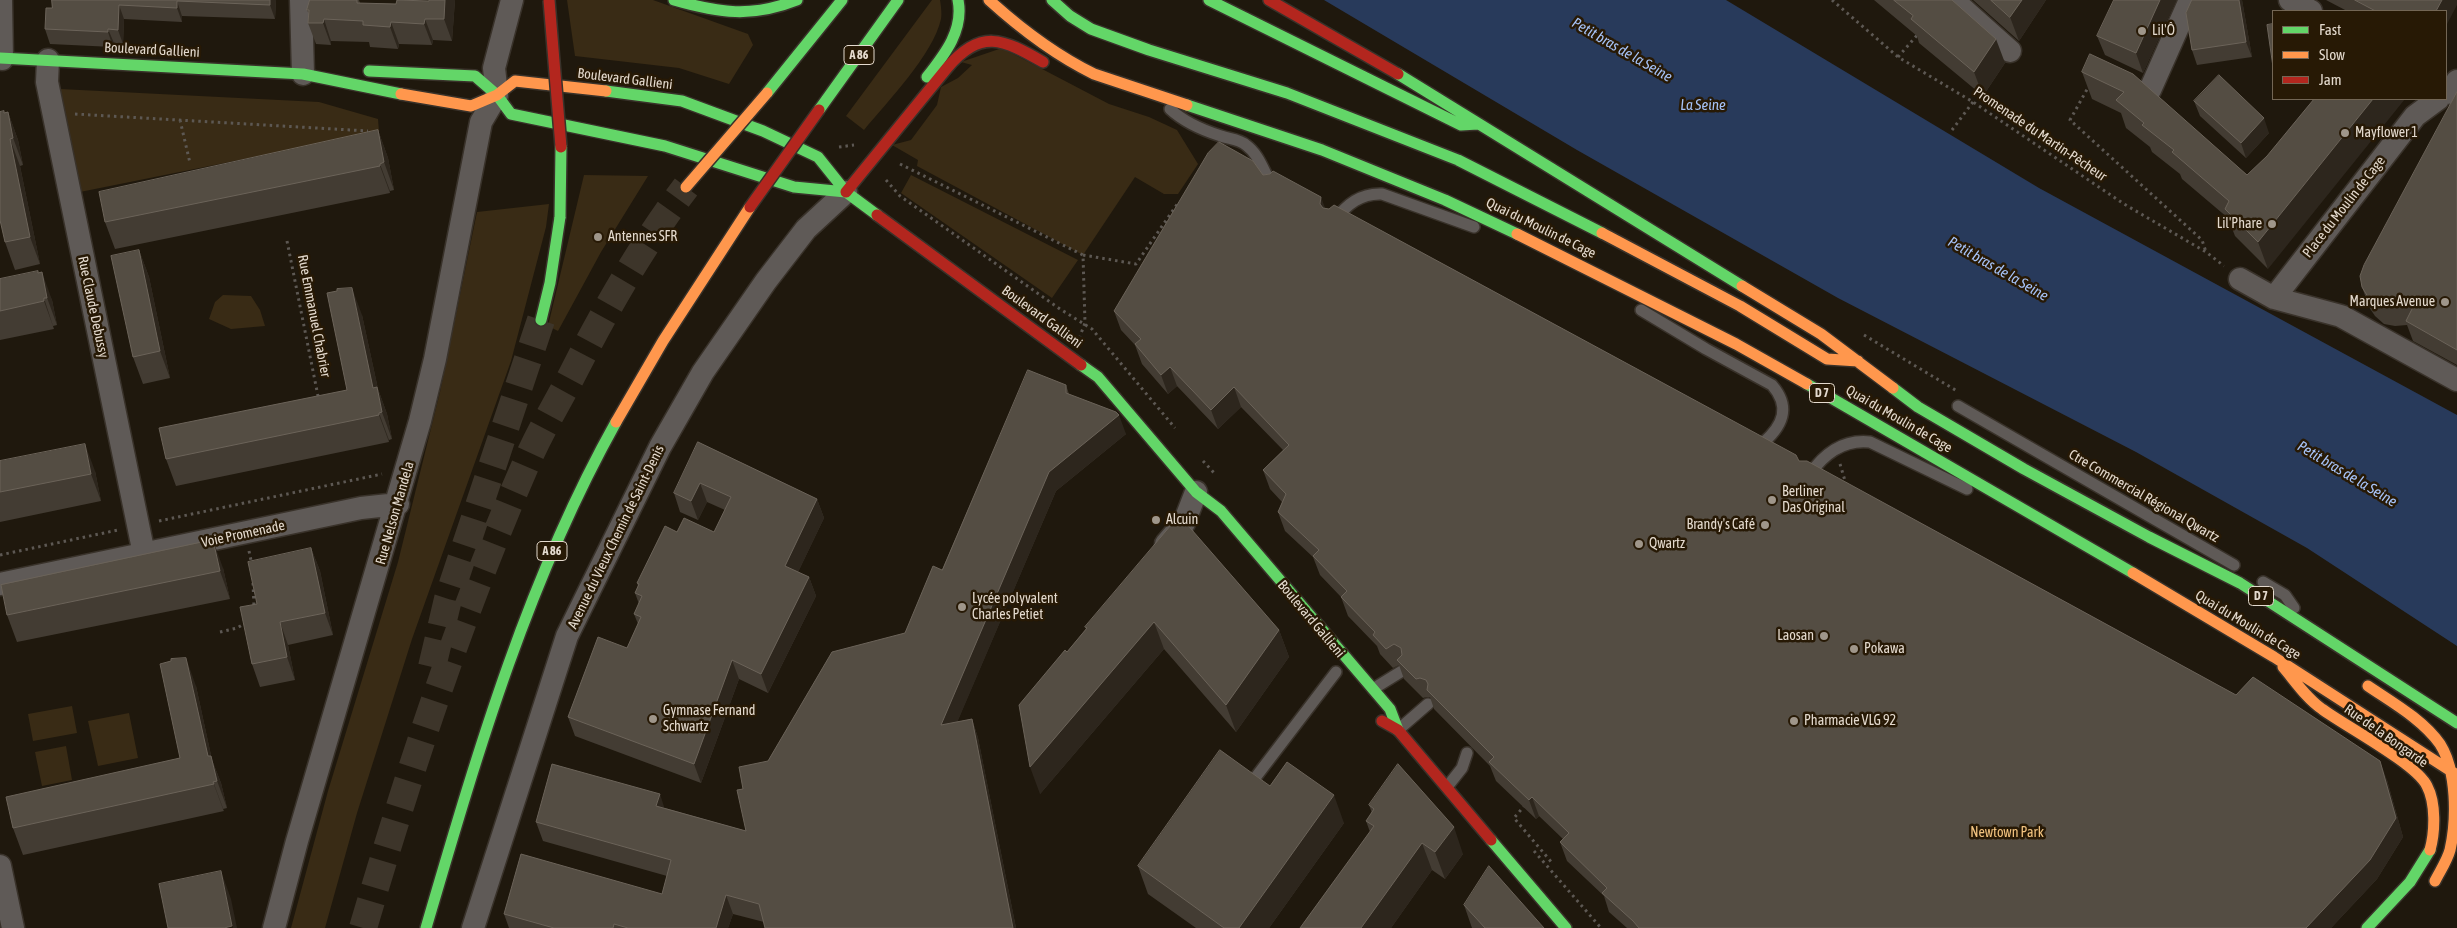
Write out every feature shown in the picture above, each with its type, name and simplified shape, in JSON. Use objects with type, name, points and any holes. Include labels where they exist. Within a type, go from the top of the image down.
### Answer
[{"type":"main road","points":[[541,320],[550,283],[560,217],[561,147],[549,0]]},
{"type":"main road","points":[[674,0],[725,13],[744,14],[762,13],[797,0]]},
{"type":"main road","points":[[686,187],[767,93],[842,0]]},
{"type":"main road","name":"A 86","points":[[426,928],[488,724],[516,642],[556,541],[608,434],[643,371],[684,304],[750,207],[898,0]]},
{"type":"main road","points":[[846,192],[866,153],[945,52],[959,22],[958,0]]},
{"type":"main road","points":[[989,0],[1043,45],[1071,64],[1155,96]]},
{"type":"main road","points":[[1052,0],[1070,16],[1091,29],[1149,50],[1286,93],[1458,160],[1622,242],[1740,306],[1828,359],[1858,361]]},
{"type":"main road","points":[[1210,0],[1461,125],[1478,124]]},
{"type":"main road","name":"Quai du Moulin de Cage","points":[[1269,0],[1478,124],[1821,334],[1918,407],[2024,469],[2149,538],[2240,584],[2305,624],[2457,724]]},
{"type":"main road","points":[[846,192],[875,160],[914,108],[957,57],[968,48],[981,42],[1001,41],[1012,44],[1054,67]]},
{"type":"main road","name":"Boulevard Gallieni","points":[[1,58],[303,74],[352,70],[475,76],[497,95],[510,114],[665,146],[794,187],[846,192]]},
{"type":"main road","name":"Boulevard Gallieni","points":[[303,74],[344,84],[471,106],[497,95],[515,81],[626,92],[682,101],[763,131],[818,158],[846,192],[1098,377],[1196,492],[1221,511],[1373,689],[1390,710],[1398,730]]},
{"type":"main road","points":[[1070,75],[1155,96]]},
{"type":"main road","name":"Quai du Moulin de Cage","points":[[1155,96],[1322,150],[1445,200],[1557,252],[1736,344],[2019,506],[2274,657],[2454,772]]},
{"type":"main road","name":"Boulevard Gallieni","points":[[1196,492],[1208,516]]},
{"type":"main road","points":[[2149,538],[2160,557]]},
{"type":"main road","name":"Rue de la Bongarde","points":[[2274,657],[2320,708],[2405,764],[2419,775],[2427,785],[2433,816],[2433,836],[2428,856],[2410,882],[2367,928]]},
{"type":"main road","points":[[2367,665],[2456,736]]},
{"type":"main road","points":[[2360,680],[2429,732],[2446,755],[2454,772],[2455,824],[2450,851],[2432,885],[2457,866]]},
{"type":"main road","name":"Boulevard Gallieni","points":[[1372,714],[1398,730],[1566,928]]},
{"type":"street","points":[[300,0],[303,74]]},
{"type":"street","points":[[497,95],[494,68],[512,0]]},
{"type":"street","points":[[1953,0],[1976,7],[2010,51]]},
{"type":"street","points":[[2130,80],[2157,96],[2190,0]]},
{"type":"street","points":[[2290,0],[2309,10]]},
{"type":"street","points":[[1,58],[7,4]]},
{"type":"street","name":"Rue Claude Debussy","points":[[48,60],[47,82],[144,554]]},
{"type":"street","name":"Rue Nelson Mandela","points":[[274,928],[297,841],[398,504],[435,359],[482,122],[497,95]]},
{"type":"street","name":"Place du Moulin de Cage","points":[[2274,298],[2415,116],[2434,100]]},
{"type":"street","name":"Avenue du Vieux Chemin de Saint-Denis","points":[[473,928],[567,636],[660,447],[703,372],[766,281],[806,229],[846,192]]},
{"type":"street","points":[[2240,279],[2274,298],[2341,316],[2457,380]]},
{"type":"street","points":[[1152,560],[1184,523],[1196,492]]},
{"type":"street","name":"Voie Promenade","points":[[0,584],[360,508],[398,504]]},
{"type":"street","points":[[0,866],[13,928]]},
{"type":"lane","points":[[1155,96],[1187,122],[1248,146],[1263,166],[1273,187]]},
{"type":"lane","points":[[1334,221],[1352,202],[1367,195],[1382,194],[1476,228],[1557,252],[1637,307],[1706,350],[1772,385],[1778,393],[1783,407],[1782,420],[1780,426],[1764,442]]},
{"type":"lane","name":"Ctre Commercial Régional Qwartz","points":[[1958,406],[2285,595],[2305,624]]},
{"type":"lane","points":[[1810,474],[1820,459],[1836,449],[1860,441],[1870,442],[1957,485],[2019,506]]},
{"type":"lane","points":[[1297,617],[1306,624],[1360,686],[1373,689],[1402,671]]},
{"type":"lane","points":[[1252,782],[1336,672]]},
{"type":"lane","points":[[1398,730],[1428,704]]},
{"type":"lane","points":[[1448,787],[1462,768],[1467,752]]},
{"type":"path","name":"Promenade du Martin-Pêcheur","points":[[1832,0],[1898,57],[1973,102],[2124,204],[2206,252],[2240,279]]},
{"type":"path","points":[[1898,57],[1924,28]]},
{"type":"path","points":[[2091,82],[2070,120],[2202,240],[2206,252]]},
{"type":"path","points":[[1952,130],[1973,102]]},
{"type":"path","points":[[66,114],[368,132]]},
{"type":"path","points":[[180,120],[190,163]]},
{"type":"path","points":[[892,161],[1083,255],[1136,264],[1181,200]]},
{"type":"path","name":"Rue Emmanuel Chabrier","points":[[287,241],[318,396]]},
{"type":"path","points":[[1083,255],[1085,324]]},
{"type":"path","points":[[1836,449],[1847,489]]},
{"type":"path","points":[[0,555],[372,474],[387,474]]},
{"type":"path","points":[[248,548],[252,572]]},
{"type":"path","points":[[253,581],[255,607],[253,611]]},
{"type":"path","points":[[220,632],[237,628],[247,622],[251,616]]},
{"type":"path","points":[[1529,801],[1514,818],[1553,864]]},
{"type":"shaded area","points":[[567,0],[653,0],[748,34],[753,45],[729,84],[679,68],[575,56]]},
{"type":"shaded area","points":[[932,0],[940,0],[941,17],[929,48],[908,78],[864,130],[846,116]]},
{"type":"shaded area","points":[[1002,48],[1109,104],[1149,117],[1177,130],[1198,164],[1178,194],[1164,194],[1135,177],[1083,255],[917,166],[918,160],[892,145],[911,140],[937,105],[941,87],[958,78],[972,65],[961,62]]},
{"type":"shaded area","points":[[40,88],[319,102],[378,119],[379,132],[75,193]]},
{"type":"shaded area","points":[[584,175],[648,176],[601,252],[558,331],[548,326]]},
{"type":"shaded area","points":[[911,175],[1078,260],[1052,298],[901,193]]},
{"type":"shaded area","points":[[549,204],[546,227],[511,361],[412,639],[357,813],[325,928],[291,928],[328,791],[398,562],[440,392],[477,212]]},
{"type":"shaded area","points":[[223,295],[251,296],[260,310],[265,326],[231,329],[209,319],[215,302]]},
{"type":"shaded area","points":[[72,706],[77,733],[33,741],[28,714]]},
{"type":"shaded area","points":[[129,713],[138,758],[98,766],[88,721]]},
{"type":"shaded area","points":[[66,746],[72,780],[42,786],[35,752]]},
{"type":"water","name":"La Seine","points":[[1324,0],[1726,0],[2039,188],[2457,415],[2457,646],[2307,548],[2136,452],[1838,298],[1577,150]]},
{"type":"building","points":[[52,0],[270,0],[270,5],[177,1],[177,8],[119,5],[118,30],[108,29],[108,32],[45,29],[46,8],[52,8]]},
{"type":"building","points":[[310,0],[357,0],[357,3],[396,4],[397,0],[445,0],[444,19],[425,19],[424,24],[391,22],[390,27],[363,25],[363,21],[324,19],[323,23],[308,23],[309,10],[307,10]]},
{"type":"building","points":[[1894,0],[1952,0],[1996,39],[1974,72],[1911,19],[1913,16]]},
{"type":"building","points":[[1991,0],[2022,0],[2010,17]]},
{"type":"building","points":[[2114,0],[2160,0],[2136,53],[2097,36]]},
{"type":"building","points":[[2192,0],[2239,0],[2246,42],[2192,50],[2186,13]]},
{"type":"building","points":[[2355,0],[2442,0],[2437,10],[2374,10]]},
{"type":"building","points":[[2272,24],[2272,60],[2267,25]]},
{"type":"building","points":[[2090,54],[2133,74],[2247,175],[2267,156],[2313,100],[2372,100],[2258,242],[2225,209],[2229,201],[2172,152],[2174,150],[2142,125],[2144,123],[2116,100],[2124,92],[2082,72]]},
{"type":"building","points":[[2219,75],[2264,118],[2241,143],[2194,101]]},
{"type":"building","points":[[2457,92],[2457,350],[2406,321],[2414,305],[2387,307],[2377,304],[2368,297],[2362,287],[2360,276],[2364,265]]},
{"type":"building","points":[[4,111],[4,113],[8,112],[13,138],[10,139],[30,237],[5,242],[0,220],[0,112]]},
{"type":"building","points":[[378,130],[384,162],[380,166],[105,222],[99,192]]},
{"type":"building","name":"Qwartz","points":[[1219,142],[1253,161],[1263,175],[1270,174],[1273,171],[1321,197],[1320,204],[1323,208],[1329,209],[1334,205],[1796,455],[1799,461],[1807,461],[2236,695],[2253,677],[2380,761],[2396,818],[2370,860],[2306,928],[1639,928],[1602,893],[1607,888],[1560,842],[1569,833],[1532,797],[1529,800],[1489,762],[1494,757],[1427,690],[1428,684],[1426,680],[1416,679],[1397,660],[1402,655],[1401,648],[1394,644],[1386,649],[1373,635],[1375,632],[1341,597],[1347,591],[1313,556],[1319,550],[1278,512],[1286,494],[1263,470],[1289,445],[1234,387],[1211,410],[1170,367],[1161,375],[1135,344],[1141,339],[1114,311],[1208,153]]},
{"type":"building","points":[[139,250],[160,351],[133,357],[111,256]]},
{"type":"building","points":[[38,271],[38,273],[42,272],[47,298],[44,298],[44,301],[0,311],[0,279]]},
{"type":"building","points":[[352,288],[373,388],[377,387],[382,412],[379,415],[166,459],[159,428],[347,390],[327,293],[337,291],[337,289]]},
{"type":"building","name":"Lycée polyvalent Charles Petiet","points":[[1028,370],[1066,385],[1066,393],[1116,412],[1119,415],[1049,472],[941,725],[972,719],[1013,928],[765,928],[759,904],[726,895],[716,928],[628,928],[614,924],[613,928],[554,928],[504,914],[521,854],[662,894],[671,860],[536,822],[552,764],[660,794],[656,806],[746,831],[737,790],[743,789],[739,767],[768,761],[832,652],[905,633],[933,566],[942,570]]},
{"type":"building","points":[[698,442],[817,499],[785,566],[809,577],[761,674],[732,660],[694,764],[568,717],[598,637],[627,648],[641,617],[634,614],[642,596],[635,593],[639,584],[637,583],[665,526],[677,532],[684,518],[714,532],[731,497],[700,483],[691,501],[674,493]]},
{"type":"building","points":[[85,444],[91,474],[0,492],[0,461]]},
{"type":"building","points":[[1174,522],[1185,522],[1279,630],[1226,705],[1154,622],[1030,767],[1019,705],[1065,650],[1067,652],[1087,628],[1085,627]]},
{"type":"building","points":[[213,540],[220,571],[7,615],[1,585]]},
{"type":"building","points":[[311,548],[325,613],[280,622],[287,657],[252,664],[240,607],[257,604],[248,562]]},
{"type":"building","points":[[186,658],[208,756],[211,756],[217,781],[213,782],[214,784],[13,828],[6,797],[180,758],[160,664],[171,661],[171,659]]},
{"type":"building","points":[[1220,750],[1270,786],[1287,762],[1334,795],[1239,928],[1224,928],[1138,866]]},
{"type":"building","points":[[1398,764],[1454,827],[1435,852],[1422,843],[1361,928],[1300,928],[1374,826],[1366,821],[1374,809],[1369,805]]},
{"type":"building","points":[[1489,866],[1544,928],[1485,928],[1464,905]]},
{"type":"building","points":[[221,871],[232,926],[224,928],[168,928],[159,884]]},
{"type":"tunnel","points":[[363,928],[437,694],[479,579],[525,466],[541,431],[611,302],[639,255],[686,187]]},
{"type":"tunnel","points":[[432,667],[448,599],[541,320]]},
{"type":"traffic: fast","points":[[674,0],[706,8],[736,12],[781,6],[797,0]]},
{"type":"traffic: fast","points":[[767,93],[842,0]]},
{"type":"traffic: fast","points":[[819,110],[898,0]]},
{"type":"traffic: fast","points":[[927,77],[952,41],[958,21],[958,0]]},
{"type":"traffic: fast","points":[[1052,0],[1070,16],[1091,29],[1149,50],[1287,93],[1458,160],[1602,233]]},
{"type":"traffic: fast","points":[[1209,0],[1461,125],[1478,124]]},
{"type":"traffic: fast","points":[[0,58],[303,74],[401,94]]},
{"type":"traffic: fast","points":[[369,71],[475,76],[497,95],[511,114],[665,146],[794,187],[846,192]]},
{"type":"traffic: fast","points":[[1398,74],[1742,286]]},
{"type":"traffic: fast","points":[[606,91],[682,101],[763,131],[818,157],[846,192],[877,215]]},
{"type":"traffic: fast","points":[[1187,105],[1322,150],[1445,200],[1517,234]]},
{"type":"traffic: fast","points":[[560,217],[561,147]]},
{"type":"traffic: fast","points":[[541,320],[550,283],[560,217]]},
{"type":"traffic: fast","points":[[1081,365],[1098,377],[1196,492],[1221,511],[1390,709],[1398,730]]},
{"type":"traffic: fast","points":[[1807,384],[2133,573]]},
{"type":"traffic: fast","points":[[1893,388],[1918,407],[2024,469],[2149,537],[2240,583],[2457,723]]},
{"type":"traffic: fast","points":[[426,928],[485,733],[530,606],[584,482],[616,422]]},
{"type":"traffic: fast","points":[[1491,840],[1566,928]]},
{"type":"traffic: fast","points":[[2367,928],[2410,882],[2430,850]]},
{"type":"traffic: slow","points":[[989,0],[1039,41],[1080,67],[1094,74],[1187,105]]},
{"type":"traffic: slow","points":[[401,94],[471,106],[497,95],[515,81],[606,91]]},
{"type":"traffic: slow","points":[[686,187],[767,93]]},
{"type":"traffic: slow","points":[[616,422],[663,341],[750,207]]},
{"type":"traffic: slow","points":[[1602,233],[1740,306],[1827,359],[1858,361]]},
{"type":"traffic: slow","points":[[1517,234],[1736,344],[1807,384]]},
{"type":"traffic: slow","points":[[1742,286],[1821,334],[1893,388]]},
{"type":"traffic: slow","points":[[2133,573],[2274,657],[2457,775]]},
{"type":"traffic: slow","points":[[2283,667],[2306,695],[2317,705],[2395,756],[2421,777],[2430,793],[2433,809],[2434,826],[2430,850]]},
{"type":"traffic: slow","points":[[2368,686],[2407,712],[2425,727],[2440,744],[2446,755],[2454,796],[2454,824],[2449,854],[2435,881]]},
{"type":"traffic: jam","points":[[549,0],[561,147]]},
{"type":"traffic: jam","points":[[1269,0],[1398,74]]},
{"type":"traffic: jam","points":[[846,192],[947,68],[959,55],[971,47],[982,42],[1004,43],[1043,62]]},
{"type":"traffic: jam","points":[[750,207],[819,110]]},
{"type":"traffic: jam","points":[[877,215],[1081,365]]},
{"type":"traffic: jam","points":[[1382,721],[1398,730],[1491,840]]},
{"type":"place","name":"Lil'Ô","points":[[2142,31]]},
{"type":"place","name":"Mayflower 1","points":[[2345,133]]},
{"type":"place","name":"Lil'Phare","points":[[2272,224]]},
{"type":"place","name":"Antennes SFR","points":[[598,237]]},
{"type":"place","name":"Marques Avenue","points":[[2445,302]]},
{"type":"place","name":"Berliner Das Original","points":[[1772,500]]},
{"type":"place","name":"Alcuin","points":[[1156,520]]},
{"type":"place","name":"Brandy's Café","points":[[1765,525]]},
{"type":"place","name":"Qwartz","points":[[1639,544]]},
{"type":"place","name":"Lycée polyvalent Charles Petiet","points":[[962,607]]},
{"type":"place","name":"Laosan","points":[[1824,636]]},
{"type":"place","name":"Pokawa","points":[[1854,649]]},
{"type":"place","name":"Gymnase Fernand Schwartz","points":[[653,719]]},
{"type":"place","name":"Pharmacie VLG 92","points":[[1794,721]]},
{"type":"water label","name":"Petit bras de la Seine","points":[[1622,50]]},
{"type":"water label","name":"Petit bras de la Seine","points":[[1998,269]]},
{"type":"water label","name":"Petit bras de la Seine","points":[[2347,474]]},
{"type":"park label","name":"Newtown Park","points":[[2007,833]]}]
